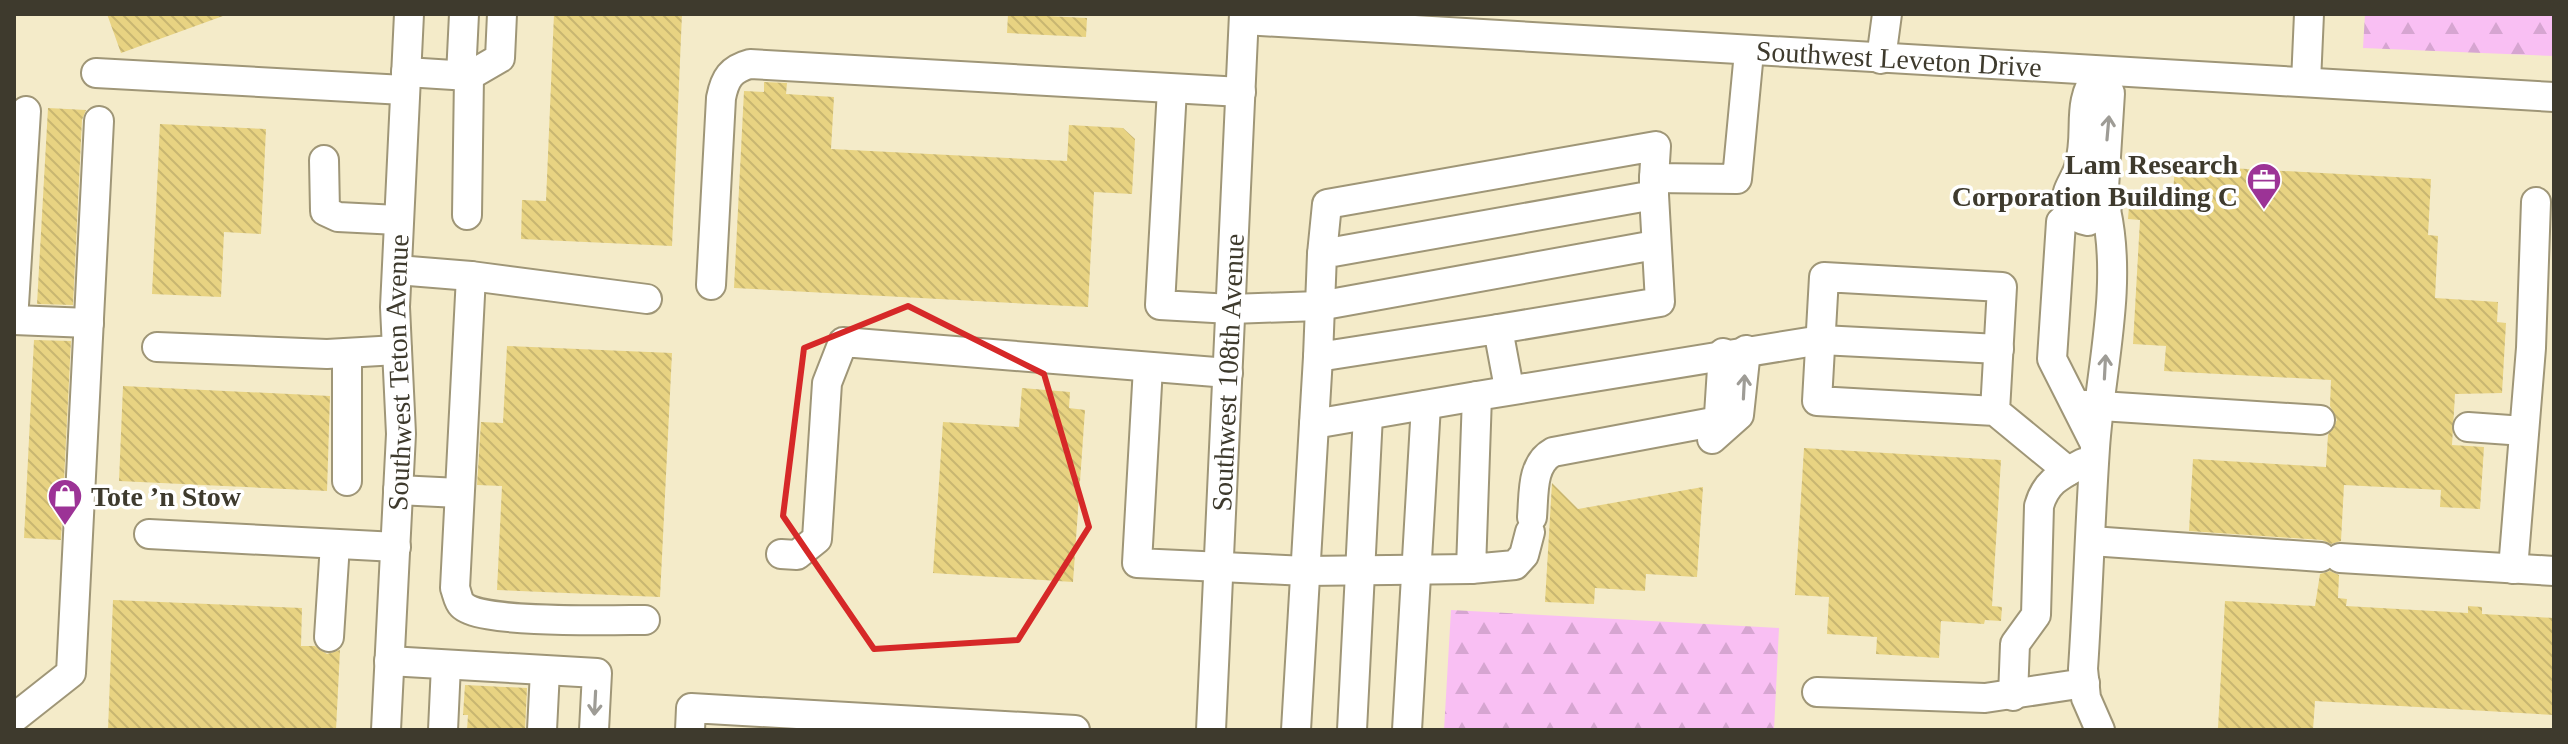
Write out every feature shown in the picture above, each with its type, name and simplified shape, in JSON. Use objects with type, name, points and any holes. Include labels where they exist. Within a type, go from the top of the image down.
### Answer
[{"type":"street","name":"Southwest Teton Avenue","points":[[386,730],[402,394],[397,350],[397,270],[409,14]]},
{"type":"street","points":[[464,14],[467,215]]},
{"type":"street","points":[[96,73],[405,81],[465,76],[500,58],[502,14]]},
{"type":"street","points":[[1881,59],[1887,14]]},
{"type":"street","points":[[2306,82],[2309,14]]},
{"type":"street","name":"Southwest Leveton Drive","points":[[1244,17],[1749,52],[2554,97]]},
{"type":"street","name":"Southwest 108th Avenue","points":[[1211,730],[1244,17]]},
{"type":"street","points":[[1322,254],[1654,187],[1737,179],[1749,52]]},
{"type":"street","points":[[711,285],[721,98],[724,81],[736,68],[750,64],[1241,92]]},
{"type":"street","points":[[2099,71],[2110,93],[2105,199],[2112,239],[2089,405],[2095,450],[2085,683],[2086,698],[2100,730]]},
{"type":"street","points":[[2099,71],[2086,91],[2082,153],[2068,207],[2052,359],[2089,405],[2320,420]]},
{"type":"street","points":[[1172,89],[1160,305],[1231,309],[1319,306],[1655,245]]},
{"type":"street","points":[[14,305],[26,111]]},
{"type":"street","points":[[14,718],[71,673],[99,121]]},
{"type":"street","points":[[1296,730],[1327,204],[1656,146],[1655,245],[1660,302],[1318,357]]},
{"type":"street","points":[[324,160],[325,211],[338,217],[398,220]]},
{"type":"street","points":[[2068,207],[2088,221],[2105,199]]},
{"type":"street","points":[[2513,569],[2536,202]]},
{"type":"street","points":[[397,270],[471,276],[647,299]]},
{"type":"street","points":[[471,276],[455,588],[460,604],[471,611],[529,619],[645,620]]},
{"type":"street","points":[[1995,411],[2002,287],[1824,277],[1817,401],[1995,411],[2068,471]]},
{"type":"street","points":[[14,320],[89,323]]},
{"type":"street","points":[[1498,329],[1509,388]]},
{"type":"street","points":[[1314,424],[1509,388],[1821,340],[1999,349]]},
{"type":"street","points":[[781,554],[797,555],[817,539],[827,383],[843,342],[1228,373]]},
{"type":"street","points":[[157,347],[347,353],[397,350]]},
{"type":"street","points":[[1148,367],[1137,563],[1306,571],[1471,569],[1515,565],[1524,555],[1536,477],[1553,469],[1714,439],[1739,415],[1735,352]]},
{"type":"street","points":[[347,353],[347,481]]},
{"type":"street","points":[[1471,569],[1477,396]]},
{"type":"street","points":[[1407,730],[1426,405]]},
{"type":"street","points":[[1352,730],[1368,415]]},
{"type":"street","points":[[2468,427],[2524,431]]},
{"type":"street","points":[[2013,696],[2015,644],[2036,615],[2039,506],[2044,489],[2095,450]]},
{"type":"street","points":[[398,490],[459,493]]},
{"type":"street","points":[[149,534],[396,547]]},
{"type":"street","points":[[2091,541],[2554,571]]},
{"type":"street","points":[[329,637],[335,544]]},
{"type":"street","points":[[389,661],[597,673],[594,730]]},
{"type":"street","points":[[443,730],[446,665]]},
{"type":"street","points":[[542,730],[545,671]]},
{"type":"street","points":[[1817,692],[1947,699],[2013,696],[2085,683]]},
{"type":"street","points":[[690,730],[691,708],[1075,730]]},
{"type":"highlighted area","points":[[908,306],[1044,374],[1089,527],[1018,640],[874,649],[783,516],[804,348]]},
{"type":"green space","points":[[2365,14],[2554,14],[2554,56],[2363,48]]},
{"type":"green space","points":[[1451,610],[1779,628],[1774,730],[1444,730]]},
{"type":"building","points":[[107,14],[223,14],[223,16],[121,53]]},
{"type":"building","points":[[554,14],[682,14],[672,246],[521,239],[522,200],[546,201]]},
{"type":"building","points":[[1008,14],[1087,18],[1086,37],[1007,33]]},
{"type":"building","points":[[764,82],[787,83],[786,94],[834,97],[831,149],[1067,161],[1069,125],[1123,128],[1135,139],[1132,194],[1094,192],[1088,307],[734,288],[744,91],[764,92]]},
{"type":"building","points":[[48,108],[86,110],[82,120],[73,305],[37,304]]},
{"type":"building","points":[[160,124],[266,129],[261,234],[224,232],[221,297],[152,294]]},
{"type":"building","points":[[2175,165],[2431,179],[2428,235],[2438,236],[2435,298],[2498,302],[2497,322],[2506,323],[2502,393],[2455,394],[2452,445],[2484,447],[2480,509],[2440,507],[2441,490],[2344,485],[2341,541],[2331,544],[2322,540],[2189,531],[2193,459],[2326,467],[2328,435],[2337,420],[2330,406],[2331,380],[2164,371],[2166,346],[2133,344],[2140,220],[2128,219],[2130,192],[2173,194]]},
{"type":"building","points":[[34,340],[71,341],[61,540],[24,538]]},
{"type":"building","points":[[507,346],[672,353],[660,597],[497,590],[502,486],[477,485],[481,422],[503,423]]},
{"type":"building","points":[[123,386],[330,396],[327,491],[119,481]]},
{"type":"building","points":[[1022,388],[1070,392],[1069,408],[1085,410],[1073,582],[933,573],[943,422],[1019,427]]},
{"type":"building","points":[[1804,448],[2001,460],[1992,606],[2002,607],[2001,621],[1985,620],[1984,624],[1941,621],[1939,658],[1876,654],[1877,637],[1827,634],[1829,597],[1795,595]]},
{"type":"building","points":[[1552,483],[1578,509],[1703,487],[1697,577],[1646,574],[1645,591],[1595,588],[1594,604],[1545,602]]},
{"type":"building","points":[[2330,571],[2339,575],[2338,598],[2347,599],[2346,606],[2468,613],[2468,606],[2482,607],[2482,614],[2554,618],[2554,715],[2315,701],[2313,730],[2218,728],[2225,601],[2315,606],[2320,574]]},
{"type":"building","points":[[113,600],[302,608],[301,646],[315,646],[327,654],[340,650],[336,730],[108,730]]},
{"type":"building","points":[[465,685],[527,688],[525,730],[467,730],[468,715],[463,715]]},
{"type":"place","name":"Lam Research Corporation Building C","points":[[2264,211]]},
{"type":"place","name":"Tote ’n Stow","points":[[65,527]]}]
